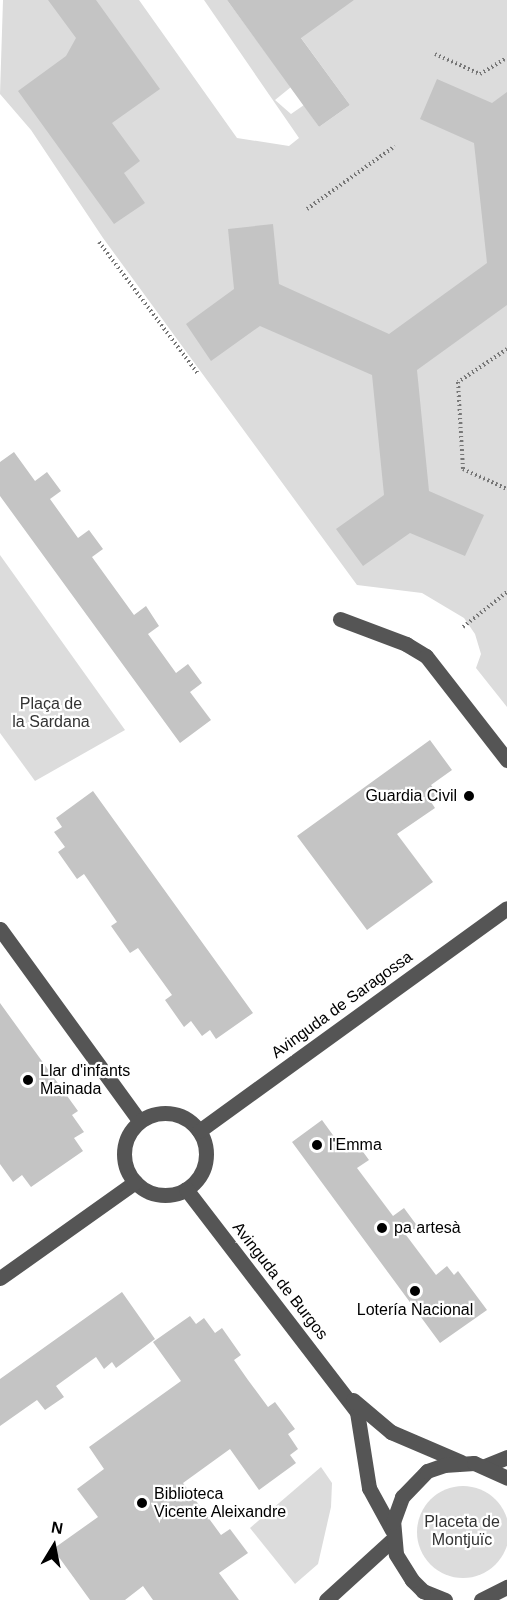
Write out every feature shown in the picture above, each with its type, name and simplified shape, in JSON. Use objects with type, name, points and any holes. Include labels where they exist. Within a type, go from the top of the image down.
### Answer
[{"type":"street","points":[[340,619],[406,644],[426,656],[507,760]]},
{"type":"street","name":"Avinguda de Saragossa","points":[[199,1131],[507,908]]},
{"type":"street","points":[[0,929],[140,1122]]},
{"type":"street","points":[[158,1114],[178,1115],[199,1131],[205,1143],[204,1169],[186,1189],[159,1195],[135,1182],[124,1158],[131,1132],[140,1122],[158,1114]]},
{"type":"street","points":[[0,1278],[135,1182]]},
{"type":"street","name":"Avinguda de Burgos","points":[[186,1189],[357,1412],[369,1488],[392,1535]]},
{"type":"street","name":"Avinguda de Burgos","points":[[346,1395],[392,1432],[463,1462]]},
{"type":"street","points":[[485,1466],[507,1457]]},
{"type":"street","points":[[445,1600],[423,1591],[412,1580],[396,1554],[392,1535],[402,1497],[413,1483],[428,1471],[463,1462],[485,1466],[507,1478]]},
{"type":"street","points":[[326,1600],[392,1535]]},
{"type":"street","points":[[481,1600],[507,1587]]},
{"type":"path","points":[[435,54],[480,74],[507,58]]},
{"type":"path","points":[[307,209],[395,146]]},
{"type":"path","points":[[99,242],[199,375]]},
{"type":"path","points":[[507,349],[458,382],[463,469],[507,489]]},
{"type":"path","points":[[463,627],[507,592]]},
{"type":"green space","points":[[3,0],[139,0],[237,138],[289,146],[299,138],[204,0],[227,0],[291,87],[275,100],[291,114],[304,105],[319,127],[350,105],[280,9],[354,0],[507,0],[507,707],[476,668],[481,654],[475,634],[464,618],[422,593],[357,585],[103,238],[31,130],[0,94]]},
{"type":"green space","name":"Plaça de la Sardana","points":[[0,555],[125,730],[35,781],[0,733]]},
{"type":"green space","points":[[321,1467],[332,1483],[331,1507],[318,1564],[295,1584],[250,1528]]},
{"type":"green space","name":"Placeta de Montjuïc","points":[[463,1486],[480,1490],[495,1500],[505,1515],[509,1532],[505,1549],[495,1564],[480,1574],[463,1578],[446,1574],[431,1564],[421,1549],[417,1532],[421,1515],[431,1500],[446,1490]]},
{"type":"building","points":[[48,0],[96,0],[160,89],[112,123],[140,161],[124,173],[145,203],[114,224],[18,91],[66,56],[76,38]]},
{"type":"building","points":[[227,0],[354,0],[301,38],[350,105],[319,127]]},
{"type":"building","points":[[437,79],[492,103],[507,92],[507,305],[417,370],[429,491],[484,515],[465,556],[410,533],[363,566],[336,529],[384,495],[372,375],[260,326],[211,361],[186,324],[234,289],[228,229],[273,224],[279,284],[389,334],[487,263],[474,143],[420,119]]},
{"type":"building","points":[[14,452],[35,481],[47,472],[61,491],[50,499],[78,538],[89,530],[103,549],[92,557],[134,615],[146,606],[159,626],[148,634],[176,673],[188,664],[202,683],[190,692],[211,720],[180,743],[0,496],[0,462]]},
{"type":"building","points":[[430,740],[452,770],[431,785],[440,797],[431,802],[435,808],[397,834],[433,882],[367,930],[297,836]]},
{"type":"building","points":[[93,791],[253,1013],[216,1039],[210,1030],[202,1036],[191,1021],[184,1027],[165,1000],[172,995],[138,948],[130,953],[111,926],[117,922],[84,874],[77,879],[58,852],[65,847],[54,832],[62,827],[56,818]]},
{"type":"building","name":"Llar d'infants Mainada","points":[[0,1003],[78,1111],[72,1115],[84,1132],[74,1138],[83,1151],[31,1187],[22,1175],[13,1182],[0,1164]]},
{"type":"building","points":[[322,1120],[343,1149],[355,1141],[369,1160],[357,1168],[393,1216],[404,1208],[418,1227],[406,1235],[436,1275],[447,1266],[454,1275],[458,1271],[487,1310],[440,1343],[292,1142]]},
{"type":"building","points":[[122,1292],[155,1339],[116,1368],[112,1362],[104,1369],[96,1357],[56,1386],[64,1397],[45,1410],[37,1400],[0,1426],[0,1379]]},
{"type":"building","name":"Biblioteca Vicente Aleixandre","points":[[190,1316],[196,1324],[204,1318],[215,1333],[222,1328],[241,1355],[234,1360],[248,1380],[268,1407],[275,1402],[295,1429],[288,1434],[298,1449],[290,1455],[296,1463],[259,1490],[230,1449],[183,1483],[221,1535],[230,1529],[248,1553],[219,1573],[239,1600],[153,1600],[143,1586],[125,1600],[90,1600],[53,1549],[98,1517],[77,1489],[104,1469],[89,1447],[181,1381],[153,1342]]},
{"type":"place","name":"Guardia Civil","points":[[469,796]]},
{"type":"place","name":"Llar d'infants Mainada","points":[[28,1080]]},
{"type":"place","name":"l'Emma","points":[[317,1145]]},
{"type":"place","name":"pa artesà","points":[[382,1228]]},
{"type":"place","name":"Lotería Nacional","points":[[415,1291]]},
{"type":"place","name":"Biblioteca Vicente Aleixandre","points":[[142,1503]]}]
